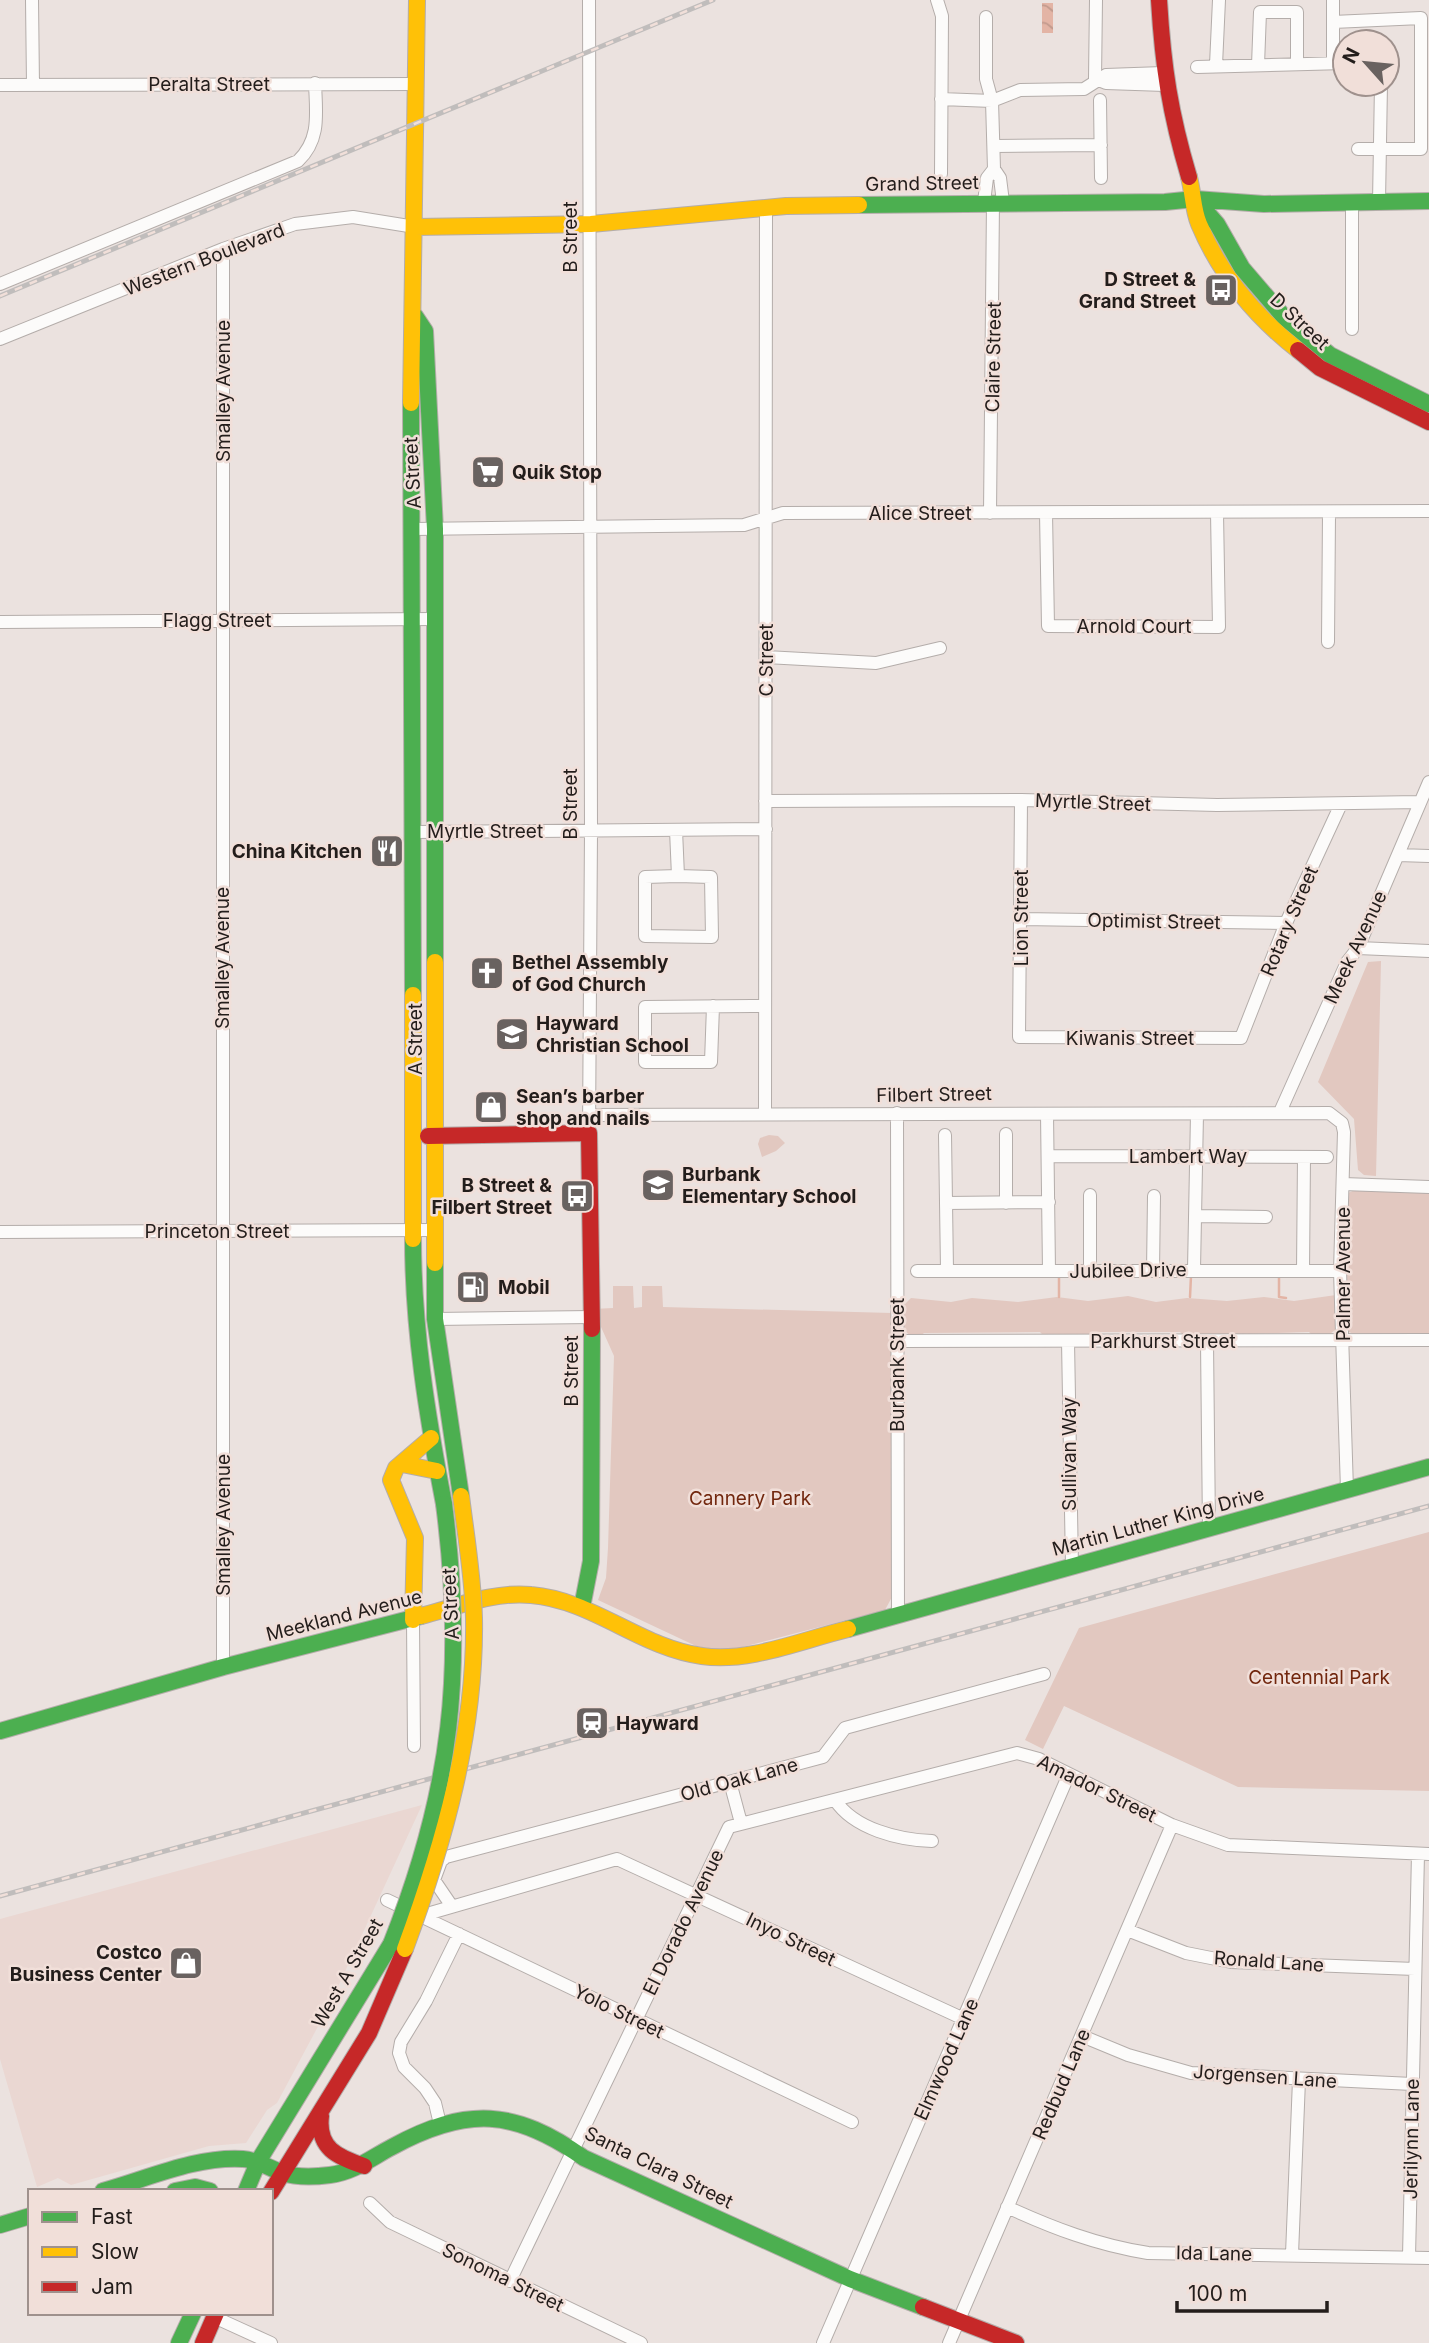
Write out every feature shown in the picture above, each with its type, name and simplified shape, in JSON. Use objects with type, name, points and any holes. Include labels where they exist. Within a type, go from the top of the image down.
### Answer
[{"type":"main road","name":"A Street","points":[[416,0],[415,316],[410,333],[414,529],[413,1310],[431,1438],[454,1567],[458,1640],[454,1761]]},
{"type":"main road","name":"D Street","points":[[1159,0],[1164,79],[1195,199],[1198,222],[1227,276],[1272,330],[1320,369],[1429,422]]},
{"type":"main road","name":"Grand Street","points":[[415,227],[591,224],[766,206],[1165,202],[1195,199],[1264,204],[1429,201]]},
{"type":"main road","name":"D Street","points":[[1195,199],[1217,225],[1242,268],[1284,317],[1329,355],[1429,404]]},
{"type":"main road","name":"A Street","points":[[415,316],[425,331],[435,529],[435,1319],[471,1567],[474,1634],[454,1761]]},
{"type":"main road","points":[[414,1137],[589,1133]]},
{"type":"main road","name":"B Street","points":[[582,1606],[591,1561],[592,1317],[589,1133]]},
{"type":"main road","points":[[402,1464],[431,1438]]},
{"type":"main road","name":"A Street","points":[[402,1464],[396,1468],[391,1480],[410,1520],[415,1538],[413,1620]]},
{"type":"main road","points":[[402,1464],[437,1471]]},
{"type":"main road","name":"Martin Luther King Drive","points":[[898,1616],[982,1590],[1429,1467]]},
{"type":"main road","name":"Meekland Avenue","points":[[0,1731],[223,1667],[522,1593],[563,1599],[665,1648],[714,1659],[784,1646],[898,1616]]},
{"type":"main road","name":"West A Street","points":[[272,2189],[374,2024],[454,1761]]},
{"type":"main road","name":"West A Street","points":[[249,2184],[259,2160],[398,1946]]},
{"type":"main road","points":[[322,2110],[318,2132],[325,2146],[339,2158],[364,2166]]},
{"type":"main road","name":"Santa Clara Street","points":[[281,2172],[300,2176],[336,2174],[364,2166],[387,2149],[440,2124],[473,2115],[523,2123],[623,2177],[641,2182],[850,2279],[1016,2343]]},
{"type":"main road","points":[[111,2189],[206,2164],[236,2159],[259,2160],[281,2172]]},
{"type":"main road","points":[[157,2189],[230,2171],[249,2184],[281,2172]]},
{"type":"main road","points":[[185,2189],[202,2189]]},
{"type":"main road","points":[[0,2224],[28,2217]]},
{"type":"main road","points":[[179,2343],[192,2315]]},
{"type":"main road","points":[[203,2343],[215,2315]]},
{"type":"street","points":[[32,0],[33,85]]},
{"type":"street","name":"B Street","points":[[589,0],[589,1133]]},
{"type":"street","points":[[937,0],[942,16],[941,174]]},
{"type":"street","points":[[1095,79],[1096,0]]},
{"type":"street","points":[[1216,65],[1219,0]]},
{"type":"street","points":[[1333,0],[1334,28]]},
{"type":"street","points":[[1258,65],[1260,12],[1297,12],[1297,63]]},
{"type":"street","points":[[986,17],[986,79],[992,101],[995,146],[994,169],[987,178],[993,202]]},
{"type":"street","points":[[1333,22],[1421,18],[1421,149],[1358,149]]},
{"type":"street","points":[[1197,67],[1331,63]]},
{"type":"street","points":[[941,99],[992,101],[1020,90],[1084,89],[1095,79],[1106,75],[1164,79]]},
{"type":"street","points":[[0,284],[298,161],[315,139],[315,83]]},
{"type":"street","name":"Peralta Street","points":[[0,85],[417,84]]},
{"type":"street","points":[[1379,202],[1381,98]]},
{"type":"street","points":[[1100,100],[1101,178]]},
{"type":"street","points":[[995,146],[1101,145]]},
{"type":"street","points":[[993,202],[1000,178],[994,169]]},
{"type":"street","points":[[1352,201],[1352,329]]},
{"type":"street","name":"Claire Street","points":[[990,513],[993,202]]},
{"type":"street","name":"C Street","points":[[765,1114],[766,206]]},
{"type":"street","name":"Western Boulevard","points":[[0,340],[223,249],[304,223],[353,217],[415,227]]},
{"type":"street","name":"Smalley Avenue","points":[[223,249],[223,1667]]},
{"type":"street","name":"Alice Street","points":[[414,529],[744,525],[783,513],[1329,514],[1429,511]]},
{"type":"street","name":"Arnold Court","points":[[1046,513],[1048,626],[1219,626],[1217,513]]},
{"type":"street","points":[[1328,642],[1329,514]]},
{"type":"street","name":"Flagg Street","points":[[0,622],[435,619]]},
{"type":"street","points":[[766,657],[876,663],[940,648]]},
{"type":"street","name":"Meek Avenue","points":[[1280,1112],[1347,962],[1358,948],[1429,782]]},
{"type":"street","name":"Myrtle Street","points":[[765,801],[1021,800],[1169,805],[1420,802]]},
{"type":"street","name":"Lion Street","points":[[1019,1037],[1021,800]]},
{"type":"street","name":"Rotary Street","points":[[1241,1038],[1286,923],[1341,804]]},
{"type":"street","name":"Myrtle Street","points":[[414,832],[766,829]]},
{"type":"street","points":[[676,830],[678,876]]},
{"type":"street","points":[[1398,855],[1429,856]]},
{"type":"street","points":[[678,876],[711,877],[712,937],[645,936],[645,877],[678,876]]},
{"type":"street","name":"Optimist Street","points":[[1021,919],[1286,923]]},
{"type":"street","points":[[1358,948],[1429,951]]},
{"type":"street","points":[[713,1006],[711,1062],[645,1062],[645,1007],[713,1006],[765,1006]]},
{"type":"street","name":"Kiwanis Street","points":[[1019,1037],[1241,1038]]},
{"type":"street","name":"Filbert Street","points":[[589,1115],[865,1116],[897,1113],[1280,1112]]},
{"type":"street","name":"Palmer Avenue","points":[[1280,1112],[1324,1112],[1339,1120],[1344,1132],[1340,1271],[1347,1490]]},
{"type":"street","name":"Burbank Street","points":[[897,1113],[898,1616]]},
{"type":"street","points":[[1047,1114],[1049,1271]]},
{"type":"street","points":[[1194,1269],[1197,1114]]},
{"type":"street","points":[[1006,1134],[1006,1203]]},
{"type":"street","points":[[945,1135],[947,1270]]},
{"type":"street","name":"Lambert Way","points":[[1049,1156],[1327,1157]]},
{"type":"street","points":[[1303,1271],[1304,1157]]},
{"type":"street","points":[[1343,1184],[1429,1187]]},
{"type":"street","points":[[1090,1195],[1090,1270]]},
{"type":"street","points":[[1153,1271],[1154,1196]]},
{"type":"street","points":[[946,1203],[1049,1202]]},
{"type":"street","points":[[1197,1216],[1266,1217]]},
{"type":"street","name":"Princeton Street","points":[[0,1232],[435,1230]]},
{"type":"street","name":"Jubilee Drive","points":[[916,1271],[1340,1271]]},
{"type":"street","points":[[435,1319],[592,1317]]},
{"type":"street","name":"Parkhurst Street","points":[[898,1341],[1429,1340]]},
{"type":"street","name":"Sullivan Way","points":[[1068,1342],[1072,1567]]},
{"type":"street","points":[[1207,1342],[1209,1529]]},
{"type":"street","name":"A Street","points":[[413,1620],[414,1746]]},
{"type":"street","name":"Old Oak Lane","points":[[420,1916],[441,1861],[446,1857],[823,1757],[845,1728],[1044,1674]]},
{"type":"street","name":"Amador Street","points":[[735,1825],[1017,1753],[1039,1759],[1172,1825],[1209,1839],[1253,1848],[1423,1854]]},
{"type":"street","name":"Elmwood Lane","points":[[823,2343],[1069,1774]]},
{"type":"street","points":[[730,1782],[735,1825]]},
{"type":"street","points":[[835,1800],[845,1812],[879,1830],[902,1839],[932,1841]]},
{"type":"street","name":"El Dorado Avenue","points":[[510,2281],[696,1894],[735,1825]]},
{"type":"street","name":"Redbud Lane","points":[[948,2343],[1172,1825]]},
{"type":"street","name":"Jerilynn Lane","points":[[1409,2257],[1415,1969],[1423,1854]]},
{"type":"street","name":"Inyo Street","points":[[451,1905],[617,1859],[964,2019]]},
{"type":"street","points":[[420,1916],[451,1905],[434,1880]]},
{"type":"street","name":"Yolo Street","points":[[387,1900],[852,2122]]},
{"type":"street","name":"Ronald Lane","points":[[1127,1930],[1186,1953],[1231,1962],[1415,1969]]},
{"type":"street","points":[[440,2124],[435,2103],[425,2088],[404,2067],[399,2053],[401,2042],[426,2001],[459,1934]]},
{"type":"street","name":"Jorgensen Lane","points":[[1082,2036],[1128,2055],[1191,2073],[1412,2084]]},
{"type":"street","points":[[1292,2255],[1299,2080]]},
{"type":"street","name":"Sonoma Street","points":[[370,2203],[390,2222],[641,2343]]},
{"type":"street","name":"Ida Lane","points":[[1007,2207],[1059,2230],[1112,2248],[1147,2253],[1429,2258]]},
{"type":"street","points":[[215,2315],[271,2343]]},
{"type":"shaded area","points":[[422,1805],[330,2004],[277,2103],[267,2110],[246,2143],[209,2146],[71,2185],[58,2178],[37,2187],[0,2059],[0,1919]]},
{"type":"green space","points":[[1381,961],[1376,1176],[1364,1175],[1358,1170],[1354,1119],[1318,1082],[1368,962]]},
{"type":"green space","points":[[778,1136],[785,1143],[776,1151],[762,1157],[758,1144],[760,1138]]},
{"type":"green space","points":[[1355,1190],[1429,1191],[1429,1335],[1356,1335],[1349,1332],[1346,1325],[1345,1203],[1348,1193]]},
{"type":"green space","name":"Cannery Park","points":[[613,1286],[633,1286],[634,1308],[642,1307],[642,1286],[662,1286],[663,1307],[892,1313],[892,1597],[885,1610],[727,1651],[696,1646],[598,1600],[606,1578],[608,1548],[614,1356],[593,1309],[613,1308]]},
{"type":"green space","points":[[1336,1295],[1335,1330],[1330,1334],[1313,1336],[1309,1332],[1184,1336],[1180,1332],[1096,1332],[1092,1336],[1044,1336],[1040,1332],[924,1333],[910,1336],[903,1328],[903,1306],[911,1298],[951,1302],[972,1298],[1018,1302],[1057,1297],[1088,1301],[1128,1296],[1156,1302],[1187,1298],[1227,1301],[1264,1297],[1294,1301]]},
{"type":"green space","name":"Centennial Park","points":[[1429,1532],[1429,1791],[1238,1787],[1064,1706],[1043,1749],[1025,1740],[1079,1628]]},
{"type":"water","points":[[1042,3],[1053,3],[1053,33],[1042,33]]},
{"type":"waterway","points":[[1279,1275],[1279,1297],[1286,1298]]},
{"type":"waterway","points":[[1059,1276],[1059,1297]]},
{"type":"waterway","points":[[1190,1297],[1191,1276]]},
{"type":"railway","points":[[0,296],[713,0]]},
{"type":"railway","points":[[0,1896],[1429,1506]]},
{"type":"traffic: fast","points":[[1195,199],[1217,224],[1242,268],[1284,317],[1330,355],[1429,404]]},
{"type":"traffic: fast","points":[[859,205],[1165,202],[1195,199],[1264,204],[1429,201]]},
{"type":"traffic: fast","points":[[415,316],[425,331],[435,529],[435,962]]},
{"type":"traffic: fast","points":[[411,403],[413,995]]},
{"type":"traffic: fast","points":[[413,1239],[415,1306],[422,1372],[444,1504]]},
{"type":"traffic: fast","points":[[435,1263],[435,1319],[461,1496]]},
{"type":"traffic: fast","points":[[582,1607],[591,1561],[592,1329]]},
{"type":"traffic: fast","points":[[848,1629],[1429,1467]]},
{"type":"traffic: fast","points":[[391,1944],[412,1888],[428,1833],[448,1728],[453,1675],[453,1620],[444,1504]]},
{"type":"traffic: fast","points":[[0,1731],[223,1667],[421,1616]]},
{"type":"traffic: fast","points":[[247,2189],[259,2160],[391,1944]]},
{"type":"traffic: fast","points":[[109,2189],[172,2169],[225,2159],[248,2160],[294,2176],[330,2175],[355,2168],[392,2147],[444,2125],[490,2119],[513,2122],[559,2142],[584,2158],[850,2279],[923,2307]]},
{"type":"traffic: fast","points":[[185,2189],[202,2189]]},
{"type":"traffic: fast","points":[[0,2225],[28,2217]]},
{"type":"traffic: fast","points":[[179,2343],[192,2315]]},
{"type":"traffic: slow","points":[[411,403],[417,0]]},
{"type":"traffic: slow","points":[[1189,177],[1197,219],[1217,260],[1254,309],[1298,350]]},
{"type":"traffic: slow","points":[[415,227],[591,224],[786,206],[859,205]]},
{"type":"traffic: slow","points":[[435,962],[435,1263]]},
{"type":"traffic: slow","points":[[413,995],[413,1239]]},
{"type":"traffic: slow","points":[[413,1620],[415,1538],[391,1480],[396,1468],[431,1438]]},
{"type":"traffic: slow","points":[[402,1464],[437,1471]]},
{"type":"traffic: slow","points":[[405,1949],[433,1869],[444,1828],[455,1786],[470,1703],[474,1618],[461,1496]]},
{"type":"traffic: slow","points":[[421,1616],[504,1595],[531,1595],[554,1599],[596,1614],[658,1644],[702,1656],[720,1657],[757,1653],[848,1629]]},
{"type":"traffic: jam","points":[[1159,0],[1168,90],[1189,177]]},
{"type":"traffic: jam","points":[[1298,350],[1320,368],[1429,422]]},
{"type":"traffic: jam","points":[[428,1136],[589,1133],[592,1329]]},
{"type":"traffic: jam","points":[[273,2189],[369,2033],[405,1949]]},
{"type":"traffic: jam","points":[[321,2116],[322,2136],[331,2150],[364,2166]]},
{"type":"traffic: jam","points":[[923,2307],[1016,2343]]},
{"type":"traffic: jam","points":[[203,2343],[215,2315]]},
{"type":"place","name":"D Street & Grand Street","points":[[1221,290]]},
{"type":"place","name":"Quik Stop","points":[[488,472]]},
{"type":"place","name":"China Kitchen","points":[[387,851]]},
{"type":"place","name":"Bethel Assembly of God Church","points":[[487,973]]},
{"type":"place","name":"Hayward Christian School","points":[[512,1034]]},
{"type":"place","name":"Sean’s barber shop and nails","points":[[491,1107]]},
{"type":"place","name":"Burbank Elementary School","points":[[658,1185]]},
{"type":"place","name":"B Street & Filbert Street","points":[[577,1196]]},
{"type":"place","name":"Mobil","points":[[473,1287]]},
{"type":"place","name":"Hayward","points":[[592,1723]]},
{"type":"place","name":"Costco Business Center","points":[[186,1963]]}]
